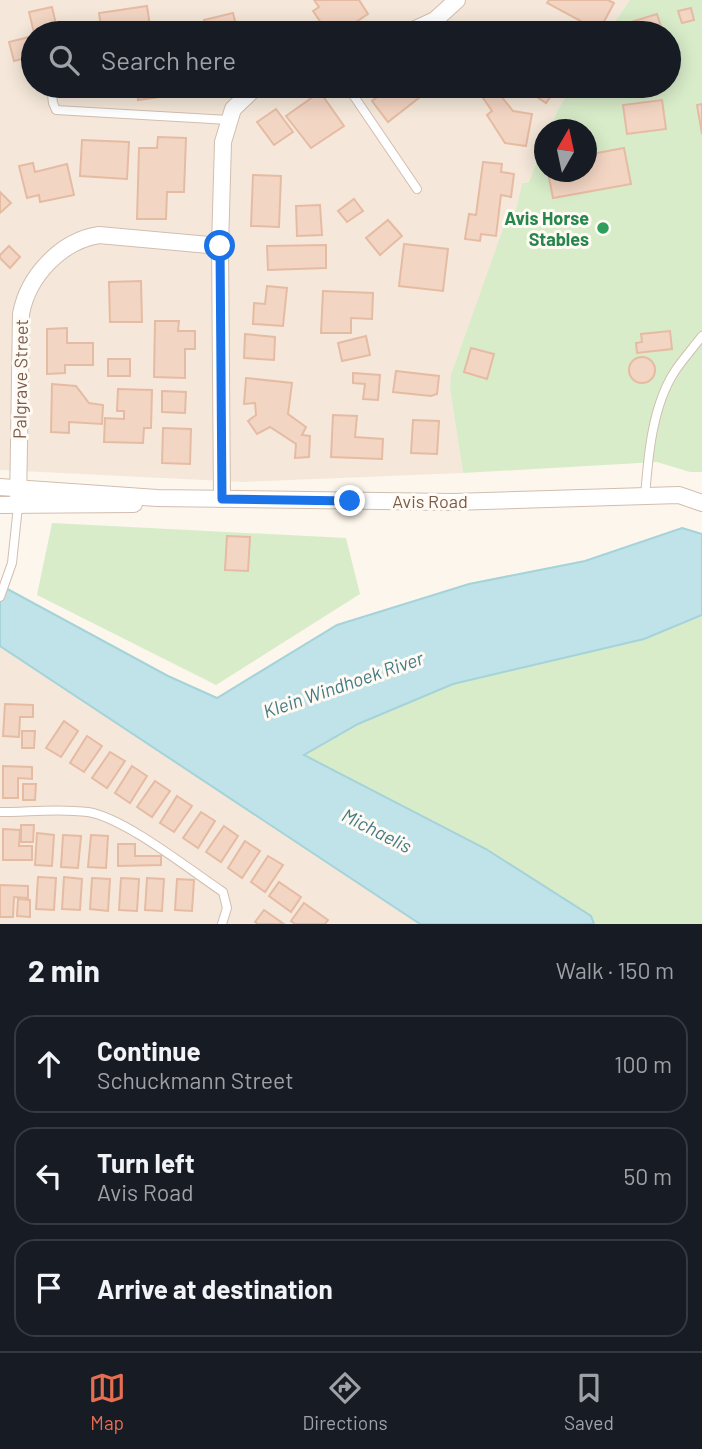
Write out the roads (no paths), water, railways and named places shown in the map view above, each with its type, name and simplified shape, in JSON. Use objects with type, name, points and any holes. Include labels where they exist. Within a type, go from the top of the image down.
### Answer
[{"type":"street","points":[[433,21],[457,0]]},
{"type":"street","points":[[222,499],[220,246],[223,142],[233,109],[242,98]]},
{"type":"street","name":"Palgrave Street","points":[[18,506],[21,314],[27,293],[50,261],[80,238],[99,235],[220,246]]},
{"type":"street","name":"Avis Road","points":[[0,487],[157,498],[452,502],[678,495],[702,503]]},
{"type":"street","name":"Avis Road","points":[[0,505],[128,505],[157,498]]},
{"type":"lane","points":[[53,98],[54,107],[60,111],[229,120]]},
{"type":"lane","points":[[355,98],[417,188]]},
{"type":"lane","points":[[645,497],[649,446],[660,406],[674,372],[702,336]]},
{"type":"lane","name":"Palgrave Street","points":[[0,597],[12,563],[18,506]]},
{"type":"lane","points":[[0,812],[89,812],[114,820],[223,892],[227,908],[222,924]]},
{"type":"water","points":[[682,528],[702,534],[702,615],[644,639],[453,684],[358,724],[304,755],[486,849],[591,916],[594,924],[420,924],[0,646],[0,585],[168,676],[217,698],[337,625],[469,584],[585,561]]},
{"type":"place","name":"Avis Horse Stables","points":[[603,228]]},
{"type":"water label","name":"Klein Windhoek River","points":[[343,684]]},
{"type":"water label","name":"Michaelis","points":[[377,830]]}]
